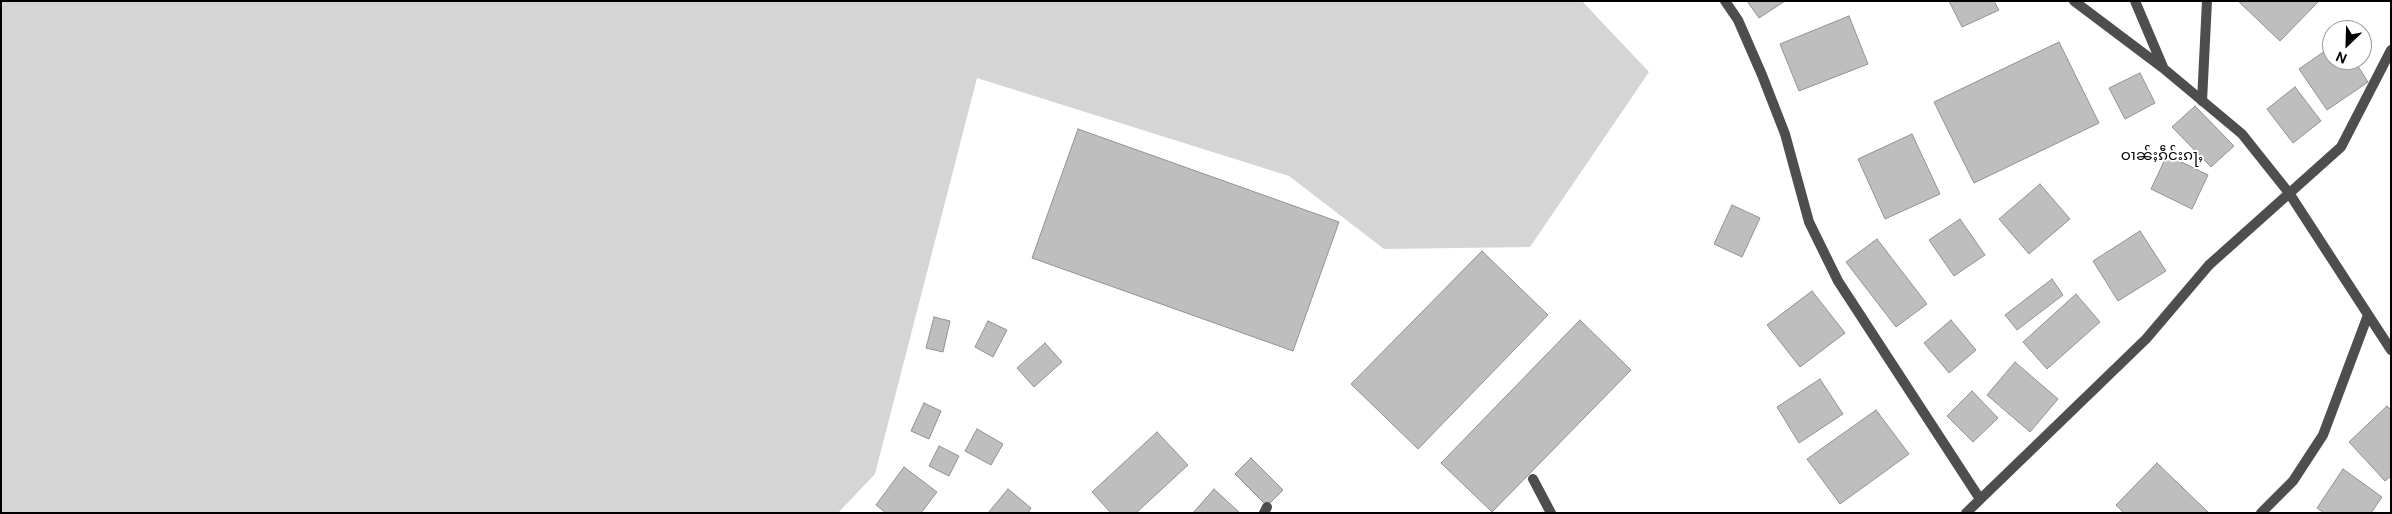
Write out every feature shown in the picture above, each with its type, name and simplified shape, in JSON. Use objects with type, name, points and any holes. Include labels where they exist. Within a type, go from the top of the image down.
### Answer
[{"type":"street","points":[[1725,1],[1738,20],[1762,75],[1785,134],[1809,222],[1838,281],[1980,499]]},
{"type":"street","points":[[2074,1],[2163,68],[2242,134],[2289,193],[2391,350]]},
{"type":"street","points":[[2135,1],[2163,68]]},
{"type":"street","points":[[2202,101],[2207,1]]},
{"type":"street","points":[[1966,513],[2146,339],[2209,265],[2340,147],[2391,50]]},
{"type":"street","points":[[2262,513],[2293,481],[2323,436],[2368,316]]},
{"type":"street","points":[[1533,479],[1550,513]]},
{"type":"shaded area","points":[[1,1],[1582,1],[1649,72],[1530,247],[1384,249],[1289,176],[977,78],[875,474],[838,513],[1,513]]},
{"type":"building","points":[[1747,1],[1785,1],[1759,18]]},
{"type":"building","points":[[1949,1],[1994,1],[1999,10],[1962,27]]},
{"type":"building","points":[[2238,1],[2319,1],[2280,41]]},
{"type":"building","points":[[1849,16],[1868,64],[1799,91],[1780,44]]},
{"type":"building","points":[[2059,42],[2099,123],[1974,183],[1934,102]]},
{"type":"building","points":[[2322,53],[2322,70],[2360,70],[2368,82],[2327,110],[2299,69]]},
{"type":"building","points":[[2140,73],[2155,103],[2125,119],[2109,88]]},
{"type":"building","points":[[2295,87],[2321,121],[2293,143],[2267,109]]},
{"type":"building","points":[[2195,106],[2234,146],[2211,167],[2172,127]]},
{"type":"building","points":[[1078,129],[1339,222],[1293,351],[1032,258]]},
{"type":"building","points":[[1912,134],[1940,194],[1885,219],[1858,159]]},
{"type":"building","points":[[2167,155],[2208,175],[2192,209],[2151,189]]},
{"type":"building","points":[[2040,184],[2070,219],[2029,254],[1999,219]]},
{"type":"building","points":[[1732,205],[1760,218],[1742,257],[1714,244]]},
{"type":"building","points":[[1960,219],[1985,255],[1954,276],[1929,240]]},
{"type":"building","points":[[2140,231],[2166,271],[2118,301],[2093,261]]},
{"type":"building","points":[[1877,239],[1927,304],[1896,327],[1846,262]]},
{"type":"building","points":[[1482,251],[1548,315],[1418,449],[1351,384]]},
{"type":"building","points":[[2052,279],[2063,295],[2017,330],[2005,315]]},
{"type":"building","points":[[1812,291],[1845,333],[1800,367],[1767,325]]},
{"type":"building","points":[[2076,294],[2100,322],[2047,369],[2023,342]]},
{"type":"building","points":[[934,317],[950,321],[943,352],[926,348]]},
{"type":"building","points":[[1580,320],[1631,370],[1492,512],[1441,463]]},
{"type":"building","points":[[1951,320],[1976,350],[1949,373],[1924,343]]},
{"type":"building","points":[[988,321],[1007,330],[993,357],[975,347]]},
{"type":"building","points":[[1045,343],[1062,362],[1034,387],[1017,368]]},
{"type":"building","points":[[2015,362],[2058,399],[2030,432],[1987,395]]},
{"type":"building","points":[[1820,379],[1843,414],[1799,443],[1777,407]]},
{"type":"building","points":[[1972,391],[1998,418],[1973,442],[1947,416]]},
{"type":"building","points":[[924,403],[941,411],[929,439],[911,431]]},
{"type":"building","points":[[2387,406],[2391,410],[2391,476],[2385,481],[2349,442]]},
{"type":"building","points":[[1876,410],[1909,454],[1840,504],[1807,459]]},
{"type":"building","points":[[977,429],[1003,444],[991,465],[965,451]]},
{"type":"building","points":[[1157,432],[1188,465],[1136,513],[1111,513],[1092,492]]},
{"type":"building","points":[[939,446],[959,456],[949,476],[929,466]]},
{"type":"building","points":[[1251,458],[1283,490],[1267,506],[1235,474]]},
{"type":"building","points":[[2157,463],[2209,513],[2124,513],[2116,505]]},
{"type":"building","points":[[904,467],[937,492],[921,513],[886,513],[876,505]]},
{"type":"building","points":[[2343,469],[2382,497],[2371,513],[2324,513],[2317,508]]},
{"type":"building","points":[[1008,489],[1031,508],[1028,513],[988,513]]},
{"type":"building","points":[[1214,489],[1240,513],[1193,513]]},
{"type":"district","name":"ဝၢၼ်ႈၵဵင်းၵႃႇ","points":[[2162,156]]}]
